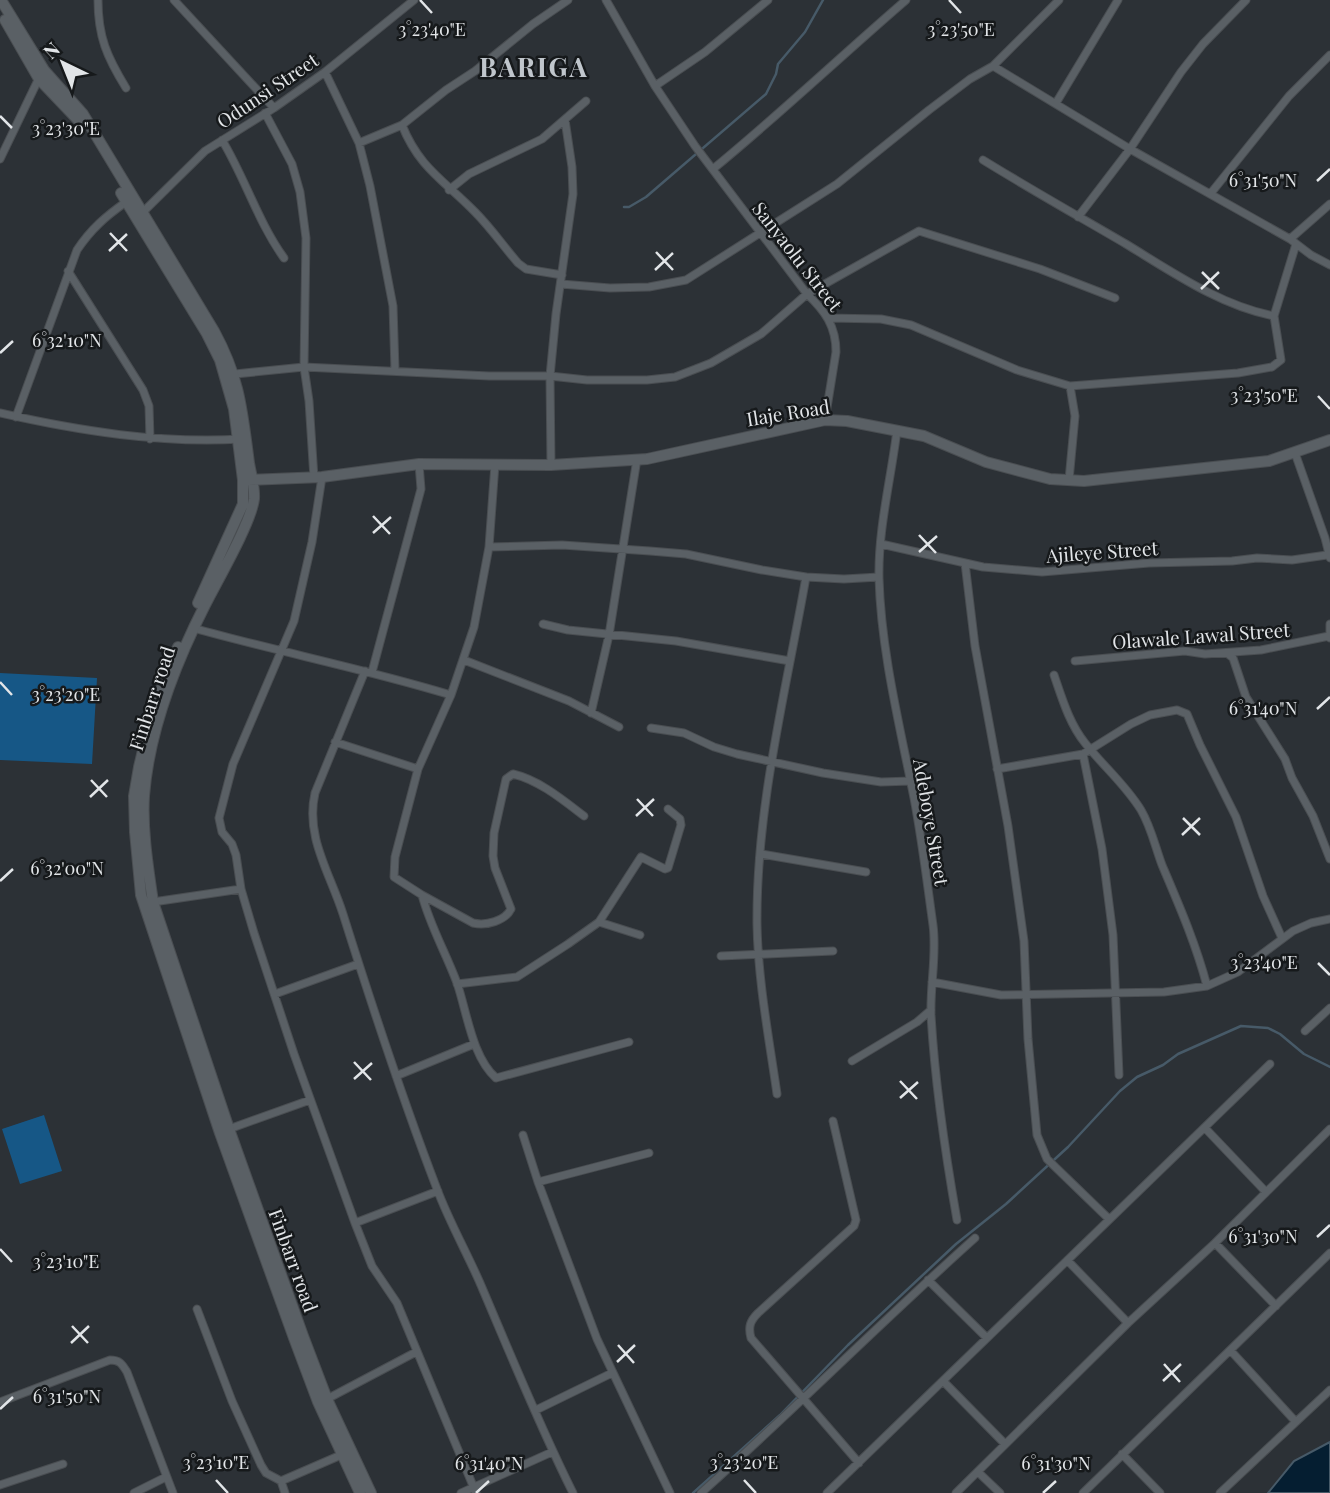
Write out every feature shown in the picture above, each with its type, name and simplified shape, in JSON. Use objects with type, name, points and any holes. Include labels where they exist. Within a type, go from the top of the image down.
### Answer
[{"type":"main road","name":"Finbarr road","points":[[1,0],[41,75],[83,114],[214,331],[235,374],[248,480],[254,500],[193,628],[152,743],[146,783],[145,833],[153,902],[298,1337],[371,1493]]},
{"type":"main road","name":"Finbarr road","points":[[2,18],[41,75],[77,117],[207,334],[220,360],[242,439]]},
{"type":"main road","name":"Ilaje Road","points":[[248,480],[318,478],[419,464],[551,465],[637,459],[824,420],[924,436],[986,462],[1050,479],[1084,481],[1269,461],[1330,440]]},
{"type":"main road","name":"Finbarr road","points":[[248,480],[243,504],[188,625],[152,713],[136,786],[135,832],[141,895],[220,1133],[341,1455],[360,1493]]},
{"type":"street","points":[[98,0],[102,44],[126,88]]},
{"type":"street","points":[[174,0],[274,108]]},
{"type":"street","name":"Odunsi Street","points":[[143,212],[205,150],[274,108],[325,72],[414,0]]},
{"type":"street","points":[[359,143],[402,125],[568,0]]},
{"type":"street","name":"Sanyaolu Street","points":[[606,0],[655,86],[695,146],[828,318],[834,332],[836,352],[824,420]]},
{"type":"street","points":[[655,86],[705,52],[768,0]]},
{"type":"street","points":[[710,165],[773,120],[906,0]]},
{"type":"street","points":[[561,284],[610,288],[649,287],[685,280],[837,184],[929,110],[970,79],[993,66],[1059,0]]},
{"type":"street","points":[[1056,103],[1118,0]]},
{"type":"street","points":[[1078,217],[1130,149],[1181,72],[1203,44],[1246,0]]},
{"type":"street","points":[[1211,193],[1289,96],[1330,55]]},
{"type":"street","points":[[993,66],[1330,265]]},
{"type":"street","points":[[325,72],[359,143],[375,208],[393,306],[396,370]]},
{"type":"street","points":[[0,159],[41,75]]},
{"type":"street","points":[[449,190],[469,174],[542,139],[586,101]]},
{"type":"street","points":[[265,113],[292,164],[300,192],[306,238],[304,367],[318,478],[312,542],[293,621],[233,764],[219,818],[222,832],[232,844],[236,855],[241,889],[310,1100],[355,1223],[372,1266],[397,1303],[474,1490]]},
{"type":"street","points":[[551,465],[550,376],[555,314],[573,194],[565,120]]},
{"type":"street","points":[[402,125],[409,142],[430,172],[481,218],[518,263],[526,269],[562,275]]},
{"type":"street","points":[[222,140],[263,224],[284,258]]},
{"type":"street","points":[[983,160],[1225,300],[1258,313],[1274,316]]},
{"type":"street","points":[[16,417],[68,271],[88,232],[126,202]]},
{"type":"street","points":[[828,318],[881,319],[911,325],[1017,370],[1070,386],[1208,376],[1272,367],[1281,360],[1274,316],[1293,241],[1330,204]]},
{"type":"street","points":[[235,374],[304,367],[489,376],[550,376],[587,380],[648,380],[692,372],[761,334],[807,294],[919,231],[1040,269],[1115,298]]},
{"type":"street","points":[[68,271],[144,390],[149,406],[150,439]]},
{"type":"street","points":[[1069,480],[1074,416],[1070,386]]},
{"type":"street","points":[[0,414],[150,439],[242,439]]},
{"type":"street","name":"Adeboye Street","points":[[897,430],[879,577],[902,744],[921,835],[935,944],[931,1010],[941,1129],[957,1220]]},
{"type":"street","points":[[1295,453],[1327,537],[1329,556]]},
{"type":"street","points":[[591,713],[609,635],[637,459]]},
{"type":"street","points":[[419,464],[421,489],[368,671],[335,742],[313,804],[314,837],[335,888],[396,1076],[438,1191],[536,1410],[552,1452],[573,1493]]},
{"type":"street","points":[[495,464],[489,547],[482,591],[464,660],[418,769],[393,871],[397,880],[481,925],[501,919],[510,913],[511,909],[495,868],[493,844],[499,802],[510,774],[524,777],[584,816]]},
{"type":"street","name":"Ajileye Street","points":[[881,544],[983,567],[1052,572],[1149,563],[1257,558],[1292,560],[1329,556]]},
{"type":"street","points":[[489,547],[562,545],[624,549],[686,554],[806,577],[879,577]]},
{"type":"street","points":[[965,563],[975,646],[1008,826],[1024,941],[1025,995],[1037,1135],[1047,1159],[1109,1219]]},
{"type":"street","points":[[777,1094],[758,954],[758,892],[771,761],[806,577]]},
{"type":"street","points":[[543,624],[568,630],[676,641],[790,661]]},
{"type":"street","points":[[1330,624],[1330,637]]},
{"type":"street","points":[[193,628],[281,653],[368,671],[451,695]]},
{"type":"street","name":"Olawale Lawal Street","points":[[1075,661],[1185,651],[1227,653],[1287,646],[1330,637]]},
{"type":"street","points":[[1227,653],[1233,658],[1246,697],[1285,759],[1313,816],[1330,859]]},
{"type":"street","points":[[464,660],[569,701],[619,727]]},
{"type":"street","points":[[1054,675],[1068,713],[1091,750],[1131,795],[1148,823],[1160,860],[1189,927],[1207,986]]},
{"type":"street","points":[[997,769],[1083,754],[1131,724],[1150,716],[1177,710],[1187,713],[1236,817],[1263,896],[1282,938]]},
{"type":"street","points":[[651,728],[684,733],[714,747],[858,780],[911,781]]},
{"type":"street","points":[[335,742],[418,769]]},
{"type":"street","points":[[1083,754],[1102,849],[1113,935],[1119,1075]]},
{"type":"street","points":[[457,984],[517,977],[599,922],[641,857],[665,869],[670,864],[681,825],[680,820],[668,809]]},
{"type":"street","points":[[761,854],[866,872]]},
{"type":"street","points":[[153,902],[241,889]]},
{"type":"street","points":[[422,895],[457,984],[474,1044],[496,1079],[629,1042]]},
{"type":"street","points":[[932,982],[982,993],[1025,995],[1164,992],[1207,986],[1238,972],[1282,938],[1311,923],[1330,919]]},
{"type":"street","points":[[599,922],[640,935]]},
{"type":"street","points":[[720,956],[834,951]]},
{"type":"street","points":[[275,994],[358,964]]},
{"type":"street","points":[[1305,1031],[1330,1008]]},
{"type":"street","points":[[852,1061],[917,1022],[931,1010]]},
{"type":"street","points":[[396,1076],[474,1044]]},
{"type":"street","points":[[827,1493],[1270,1064]]},
{"type":"street","points":[[229,1129],[310,1100]]},
{"type":"street","points":[[834,1121],[856,1220],[854,1226],[758,1313],[749,1326],[751,1338],[859,1463]]},
{"type":"street","points":[[1205,1128],[1266,1192]]},
{"type":"street","points":[[956,1493],[1330,1129]]},
{"type":"street","points":[[523,1135],[538,1182],[612,1373],[670,1493]]},
{"type":"street","points":[[538,1182],[649,1153]]},
{"type":"street","points":[[355,1223],[438,1191]]},
{"type":"street","points":[[701,1493],[801,1395],[975,1238]]},
{"type":"street","points":[[1214,1243],[1276,1306]]},
{"type":"street","points":[[1083,1493],[1330,1253]]},
{"type":"street","points":[[1068,1261],[1128,1323]]},
{"type":"street","points":[[928,1280],[987,1338]]},
{"type":"street","points":[[197,1309],[232,1401],[261,1465],[266,1473],[281,1481],[285,1493]]},
{"type":"street","points":[[1231,1351],[1296,1422]]},
{"type":"street","points":[[327,1399],[416,1352]]},
{"type":"street","points":[[0,1402],[65,1376],[117,1360],[127,1372],[173,1493]]},
{"type":"street","points":[[536,1410],[612,1373]]},
{"type":"street","points":[[943,1381],[1005,1444]]},
{"type":"street","points":[[1220,1493],[1330,1390]]},
{"type":"street","points":[[461,1493],[474,1490],[552,1452]]},
{"type":"street","points":[[1122,1454],[1160,1493]]},
{"type":"street","points":[[281,1481],[341,1455]]},
{"type":"street","points":[[0,1485],[63,1464]]},
{"type":"street","points":[[978,1472],[1000,1493]]},
{"type":"street","points":[[134,1493],[166,1477]]},
{"type":"shaded area","points":[[0,673],[97,678],[92,764],[0,760]]},
{"type":"shaded area","points":[[44,1115],[62,1171],[20,1184],[2,1129]]},
{"type":"shaded area","points":[[1330,1442],[1330,1493],[1268,1493],[1294,1461]]},
{"type":"waterway","points":[[624,207],[646,197],[766,94],[778,64],[805,32],[823,0]]},
{"type":"waterway","points":[[693,1493],[780,1415],[848,1345],[956,1244],[1006,1204],[1068,1147],[1120,1091],[1137,1077],[1163,1065],[1178,1054],[1241,1026],[1268,1028],[1280,1034],[1304,1054],[1330,1067]]},
{"type":"district","name":"BARIGA","points":[[534,66]]}]
